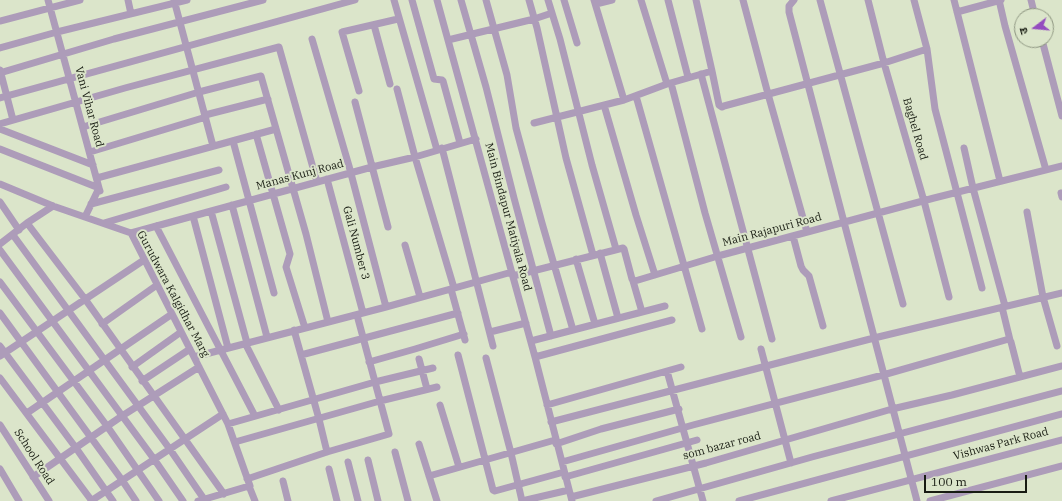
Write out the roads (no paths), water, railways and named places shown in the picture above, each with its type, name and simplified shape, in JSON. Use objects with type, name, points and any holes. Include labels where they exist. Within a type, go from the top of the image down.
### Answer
[{"type":"street","name":"Vani Vihar Road","points":[[48,0],[102,201]]},
{"type":"street","points":[[0,21],[80,0]]},
{"type":"street","points":[[128,0],[132,14]]},
{"type":"street","points":[[0,48],[57,32],[132,14],[175,1],[187,0]]},
{"type":"street","points":[[13,120],[3,97],[0,72],[263,0]]},
{"type":"street","points":[[3,97],[355,0]]},
{"type":"street","points":[[394,0],[398,19],[440,149],[478,281],[493,346]]},
{"type":"street","points":[[412,0],[434,79],[443,81],[460,143]]},
{"type":"street","name":"Main Bindapur Matiyala Road","points":[[437,0],[531,341],[556,442]]},
{"type":"street","points":[[461,0],[486,86],[551,336]]},
{"type":"street","points":[[486,0],[507,75],[516,128],[573,330]]},
{"type":"street","points":[[529,0],[556,118],[578,202],[618,318]]},
{"type":"street","points":[[548,0],[560,38],[578,112],[616,249]]},
{"type":"street","points":[[564,0],[577,43]]},
{"type":"street","points":[[612,0],[595,2],[624,100]]},
{"type":"street","points":[[641,0],[669,84],[741,337]]},
{"type":"street","points":[[668,0],[688,77]]},
{"type":"street","points":[[696,0],[719,102],[722,107],[884,63],[927,49]]},
{"type":"street","points":[[743,0],[807,232]]},
{"type":"street","points":[[794,0],[789,6],[788,10],[916,501]]},
{"type":"street","points":[[820,0],[903,304]]},
{"type":"street","name":"Baghel Road","points":[[868,0],[949,297]]},
{"type":"street","points":[[914,0],[927,49],[935,109],[982,288]]},
{"type":"street","points":[[954,0],[1000,181]]},
{"type":"street","points":[[957,12],[1000,0],[1005,26],[1046,170]]},
{"type":"street","points":[[175,1],[213,146]]},
{"type":"street","points":[[448,40],[534,19],[552,13]]},
{"type":"street","points":[[359,91],[342,32],[398,19]]},
{"type":"street","points":[[374,25],[390,84]]},
{"type":"street","points":[[312,39],[351,173],[386,307]]},
{"type":"street","points":[[0,124],[193,69],[279,47],[317,182]]},
{"type":"street","points":[[1044,48],[1062,116]]},
{"type":"street","points":[[534,123],[624,100],[688,77],[712,71]]},
{"type":"street","points":[[701,74],[772,339]]},
{"type":"street","points":[[83,127],[260,75],[262,77],[292,189],[306,234],[328,322]]},
{"type":"street","points":[[369,362],[464,337],[397,89]]},
{"type":"street","points":[[636,96],[702,329]]},
{"type":"street","points":[[90,152],[206,116],[268,99]]},
{"type":"street","points":[[355,102],[388,227]]},
{"type":"street","points":[[604,105],[636,215],[656,275]]},
{"type":"street","points":[[0,129],[93,165]]},
{"type":"street","points":[[97,178],[276,129]]},
{"type":"street","points":[[256,134],[290,254],[286,267],[305,328]]},
{"type":"street","name":"Manas Kunj Road","points":[[130,233],[372,167],[415,157],[476,139]]},
{"type":"street","points":[[233,141],[274,293]]},
{"type":"street","points":[[964,148],[1004,306],[1010,340],[1020,378]]},
{"type":"street","points":[[0,149],[99,188],[85,217]]},
{"type":"street","name":"Main Rajapuri Road","points":[[633,281],[844,222],[1062,166]]},
{"type":"street","points":[[91,204],[219,170]]},
{"type":"street","name":"Gali Number 3","points":[[326,452],[389,434],[363,339],[360,314],[327,179]]},
{"type":"street","name":"Gurudwara Kalgidhar Marg","points":[[0,184],[53,206],[130,233],[228,424],[249,483]]},
{"type":"street","points":[[104,224],[226,187]]},
{"type":"street","points":[[0,202],[19,230]]},
{"type":"street","points":[[232,205],[267,337]]},
{"type":"street","points":[[0,244],[27,223],[53,206]]},
{"type":"street","points":[[210,211],[246,343],[279,410]]},
{"type":"street","points":[[1027,212],[1043,297],[1057,346]]},
{"type":"street","points":[[193,216],[225,349]]},
{"type":"street","points":[[27,223],[85,299],[224,494]]},
{"type":"street","points":[[156,226],[225,349],[255,416]]},
{"type":"street","points":[[13,235],[169,448],[201,500],[224,494],[326,452],[319,418],[294,330]]},
{"type":"street","points":[[793,236],[801,266],[809,276],[823,326]]},
{"type":"street","points":[[405,245],[420,297]]},
{"type":"street","points":[[194,357],[360,314],[478,281],[534,270],[623,248],[642,312]]},
{"type":"street","points":[[0,250],[154,459],[183,501]]},
{"type":"street","points":[[576,259],[595,324]]},
{"type":"street","points":[[2,354],[144,260]]},
{"type":"street","points":[[0,282],[107,426],[159,501]]},
{"type":"street","points":[[102,324],[157,285]]},
{"type":"street","points":[[551,422],[874,338],[1062,293]]},
{"type":"street","points":[[531,341],[665,306]]},
{"type":"street","points":[[0,312],[136,501]]},
{"type":"street","points":[[301,355],[458,313]]},
{"type":"street","points":[[27,413],[172,314]]},
{"type":"street","points":[[535,357],[672,320]]},
{"type":"street","points":[[490,332],[526,323]]},
{"type":"street","points":[[132,367],[181,332]]},
{"type":"street","points":[[562,462],[1010,340]]},
{"type":"street","points":[[0,346],[2,354],[43,402],[107,490],[113,501]]},
{"type":"street","points":[[142,381],[190,349]]},
{"type":"street","points":[[762,349],[791,463]]},
{"type":"street","points":[[458,355],[494,491],[697,440]]},
{"type":"street","points":[[486,358],[512,453],[522,501]]},
{"type":"street","points":[[419,359],[427,390]]},
{"type":"street","name":"som bazar road","points":[[522,501],[570,496],[694,466],[892,409],[952,396],[1062,366]]},
{"type":"street","points":[[33,477],[122,416],[199,367]]},
{"type":"street","points":[[547,405],[681,367]]},
{"type":"street","points":[[228,424],[375,382],[433,368]]},
{"type":"street","points":[[667,371],[703,501]]},
{"type":"street","points":[[0,378],[61,458],[91,501],[184,438],[223,414]]},
{"type":"street","points":[[235,442],[380,401],[437,387]]},
{"type":"street","points":[[656,501],[898,434],[1062,391]]},
{"type":"street","points":[[440,405],[459,467]]},
{"type":"street","points":[[429,476],[678,409]]},
{"type":"street","points":[[738,501],[765,498],[905,457],[1062,414]]},
{"type":"street","name":"School Road","points":[[0,425],[49,501]]},
{"type":"street","name":"Vishwas Park Road","points":[[830,501],[1062,440]]},
{"type":"street","points":[[556,442],[570,496]]},
{"type":"street","points":[[419,444],[437,501]]},
{"type":"street","points":[[395,452],[408,501]]},
{"type":"street","points":[[368,460],[378,501]]},
{"type":"street","points":[[348,462],[358,501]]},
{"type":"street","points":[[930,501],[1062,466]]},
{"type":"street","points":[[0,469],[20,501]]},
{"type":"street","points":[[329,470],[337,501]]},
{"type":"street","points":[[282,481],[288,501]]},
{"type":"street","points":[[249,483],[255,501]]}]
